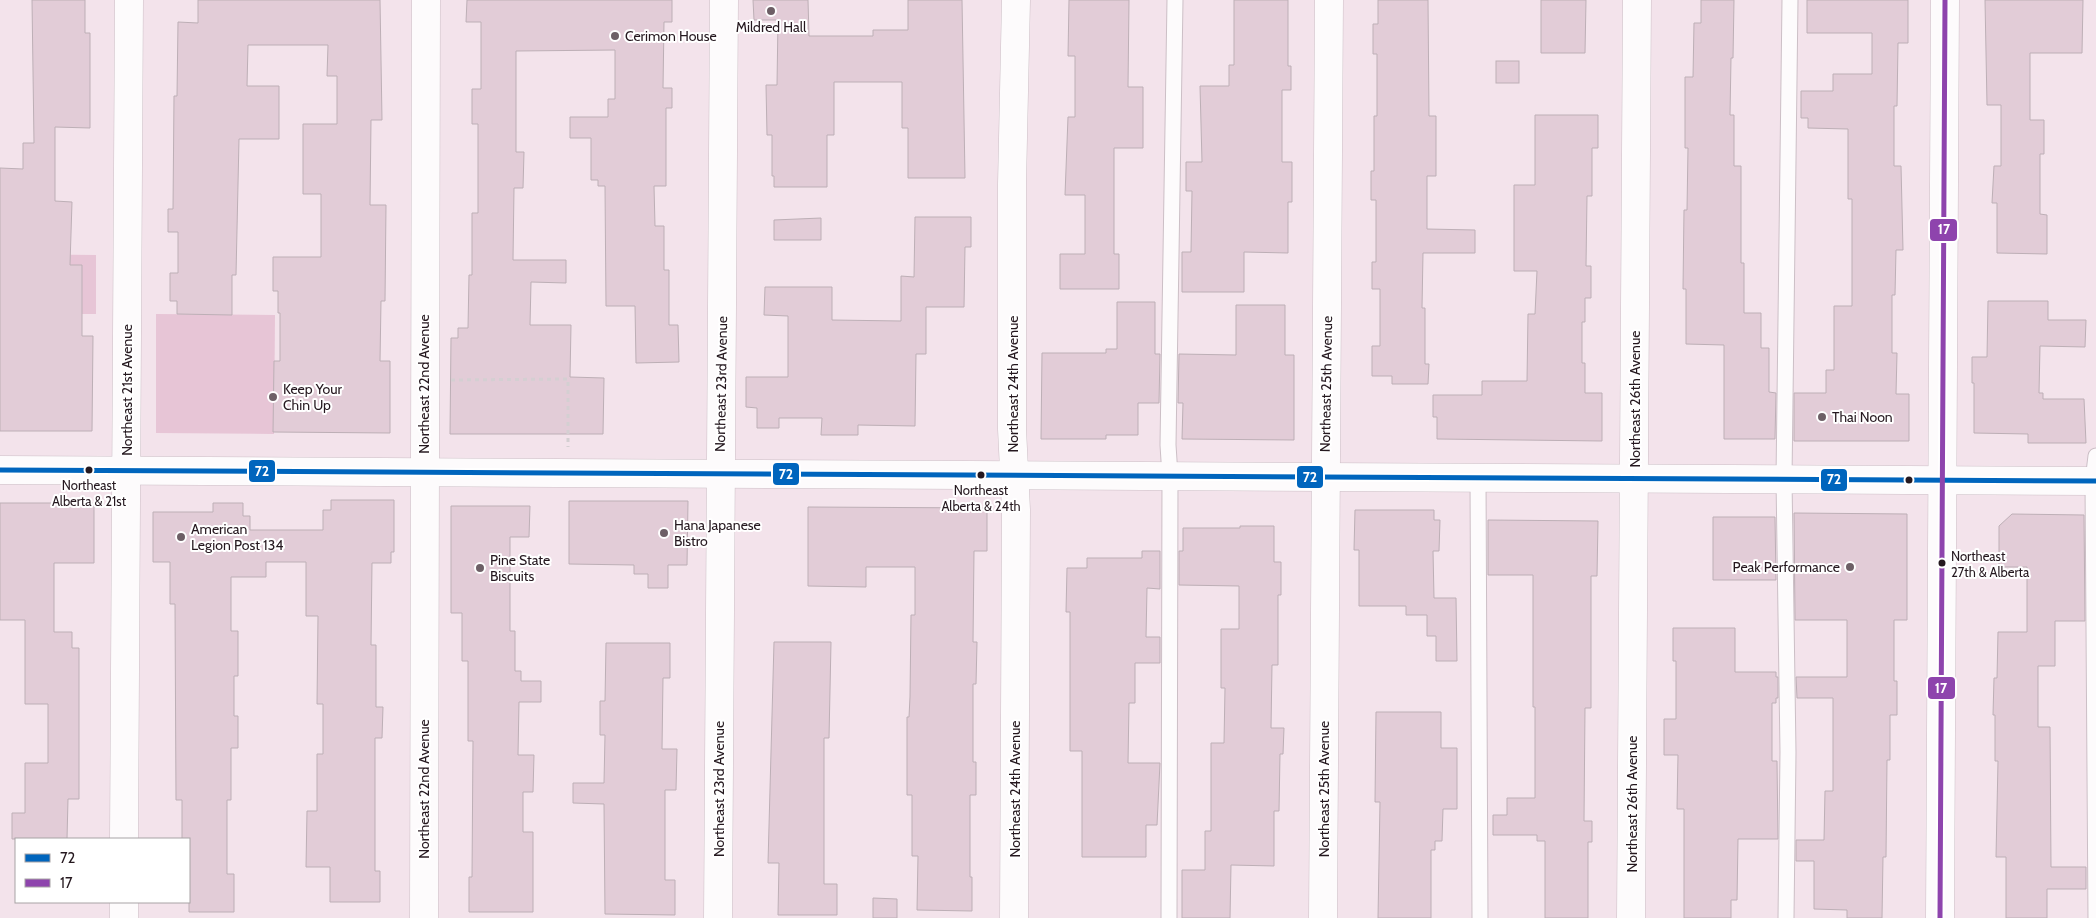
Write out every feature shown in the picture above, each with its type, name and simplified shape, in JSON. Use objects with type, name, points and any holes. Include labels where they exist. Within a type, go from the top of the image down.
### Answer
[{"type":"street","name":"Northeast 21st Avenue","points":[[124,838],[129,0]]},
{"type":"street","name":"Northeast 22nd Avenue","points":[[424,918],[426,0]]},
{"type":"street","name":"Northeast 23rd Avenue","points":[[718,918],[724,0]]},
{"type":"street","name":"Northeast 24th Avenue","points":[[1014,918],[1016,510],[1014,475],[1012,184],[1016,0]]},
{"type":"street","name":"Northeast 25th Avenue","points":[[1323,918],[1329,0]]},
{"type":"street","name":"Northeast 26th Avenue","points":[[1631,918],[1636,0]]},
{"type":"street","points":[[1940,918],[1944,0]]},
{"type":"street","points":[[0,470],[1943,480],[2095,473]]},
{"type":"street","points":[[124,903],[124,918]]},
{"type":"lane","points":[[1169,918],[1170,476],[1168,445],[1175,0]]},
{"type":"lane","points":[[1786,918],[1788,752],[1784,479],[1790,0]]},
{"type":"lane","points":[[2095,473],[2096,918]]},
{"type":"lane","points":[[1478,478],[1480,918]]},
{"type":"path","points":[[424,380],[568,378],[568,473]]},
{"type":"shaded area","points":[[0,254],[96,255],[96,314],[0,314]]},
{"type":"shaded area","points":[[156,314],[275,315],[274,434],[156,433]]},
{"type":"building","points":[[32,0],[85,0],[85,33],[90,33],[90,128],[55,127],[55,201],[72,202],[70,265],[82,265],[82,336],[93,336],[92,431],[0,431],[0,168],[23,169],[23,143],[34,143]]},
{"type":"building","points":[[198,0],[380,0],[382,120],[371,120],[370,205],[386,205],[385,301],[381,301],[380,361],[390,361],[390,433],[273,432],[274,361],[280,361],[280,313],[278,313],[278,291],[273,291],[273,257],[321,257],[321,194],[303,194],[303,124],[337,124],[337,76],[327,76],[328,45],[248,45],[247,86],[279,86],[279,139],[239,139],[236,275],[232,275],[232,315],[177,314],[177,301],[170,301],[170,273],[178,273],[178,232],[168,232],[168,209],[173,209],[174,96],[177,96],[178,22],[198,23]]},
{"type":"building","points":[[467,0],[672,0],[672,22],[664,22],[663,88],[672,88],[672,108],[666,108],[666,186],[654,186],[655,226],[664,226],[664,270],[669,270],[669,325],[678,325],[679,362],[636,363],[635,306],[606,306],[605,186],[598,186],[598,180],[591,180],[591,138],[570,138],[570,117],[608,117],[608,99],[615,99],[615,50],[516,51],[516,152],[524,152],[523,188],[514,188],[513,260],[566,260],[566,283],[531,282],[530,325],[571,325],[570,377],[604,378],[603,434],[450,434],[451,338],[458,338],[458,328],[468,328],[469,275],[472,275],[472,213],[478,213],[478,124],[472,124],[472,89],[481,89],[481,22],[466,22]]},
{"type":"building","points":[[753,0],[808,0],[809,36],[873,36],[873,30],[908,30],[908,0],[962,0],[965,178],[908,178],[908,128],[902,128],[902,82],[834,82],[834,135],[827,135],[827,187],[774,187],[774,176],[772,176],[772,135],[767,135],[766,85],[777,85],[778,20],[754,20]]},
{"type":"building","points":[[1069,0],[1129,0],[1128,87],[1143,87],[1143,148],[1114,148],[1114,254],[1119,254],[1119,289],[1060,289],[1060,254],[1085,254],[1085,195],[1065,195],[1068,117],[1075,117],[1075,56],[1068,56]]},
{"type":"building","points":[[1234,0],[1288,0],[1288,66],[1291,66],[1291,90],[1282,90],[1282,162],[1292,162],[1292,202],[1288,202],[1288,253],[1244,252],[1244,292],[1182,292],[1182,252],[1191,252],[1192,191],[1186,191],[1186,162],[1202,162],[1200,86],[1229,86],[1229,65],[1234,65]]},
{"type":"building","points":[[1378,0],[1428,0],[1429,116],[1436,116],[1436,176],[1427,176],[1427,229],[1475,230],[1475,253],[1423,253],[1422,308],[1425,308],[1425,364],[1429,364],[1428,384],[1392,384],[1392,376],[1372,376],[1372,346],[1380,346],[1380,289],[1372,289],[1372,262],[1376,262],[1376,200],[1371,200],[1371,171],[1374,171],[1374,116],[1377,116],[1377,54],[1373,54],[1373,24],[1378,24]]},
{"type":"building","points":[[1541,0],[1586,0],[1585,53],[1541,53]]},
{"type":"building","points":[[1701,0],[1734,0],[1730,115],[1734,115],[1734,166],[1741,166],[1741,263],[1744,263],[1744,313],[1761,313],[1761,348],[1769,348],[1769,392],[1776,393],[1775,439],[1724,439],[1724,345],[1686,344],[1686,289],[1683,289],[1684,210],[1687,210],[1688,148],[1685,148],[1685,77],[1693,77],[1694,23],[1701,23]]},
{"type":"building","points":[[1807,0],[1908,0],[1908,43],[1898,43],[1897,106],[1894,106],[1894,166],[1901,166],[1903,250],[1896,250],[1895,295],[1892,295],[1892,353],[1897,353],[1896,394],[1909,394],[1909,441],[1794,441],[1794,393],[1826,393],[1826,370],[1834,370],[1834,306],[1852,306],[1852,199],[1848,199],[1848,129],[1808,128],[1808,118],[1801,118],[1801,91],[1833,91],[1833,74],[1872,74],[1872,33],[1807,33]]},
{"type":"building","points":[[1985,0],[2083,0],[2082,53],[2030,53],[2030,120],[2044,120],[2044,154],[2040,154],[2040,214],[2047,215],[2047,254],[1997,253],[1997,203],[1992,203],[1994,166],[2001,166],[2001,105],[1987,105]]},
{"type":"building","points":[[1496,61],[1519,61],[1519,83],[1496,83]]},
{"type":"building","points":[[1535,115],[1598,115],[1598,148],[1592,148],[1592,196],[1587,196],[1586,266],[1591,266],[1591,298],[1585,298],[1585,322],[1582,322],[1582,363],[1585,363],[1585,393],[1602,393],[1602,441],[1437,439],[1437,417],[1433,417],[1433,395],[1482,395],[1482,381],[1527,381],[1528,314],[1535,314],[1537,271],[1514,271],[1514,185],[1535,185]]},
{"type":"building","points":[[915,217],[971,217],[971,247],[965,247],[964,307],[926,307],[926,354],[916,354],[915,426],[858,425],[858,435],[821,435],[822,418],[779,418],[779,428],[757,428],[757,408],[746,407],[746,377],[788,377],[788,316],[764,315],[765,287],[832,287],[832,320],[901,321],[901,276],[914,277]]},
{"type":"building","points":[[821,218],[821,240],[774,240],[774,220]]},
{"type":"building","points":[[1988,301],[2048,301],[2048,320],[2086,320],[2085,347],[2040,346],[2039,393],[2043,393],[2043,399],[2084,399],[2086,443],[2028,443],[2028,434],[1974,433],[1972,357],[1987,357]]},
{"type":"building","points":[[1117,302],[1155,302],[1155,354],[1160,354],[1159,403],[1138,403],[1138,435],[1106,435],[1106,439],[1041,439],[1042,353],[1106,353],[1106,349],[1117,349]]},
{"type":"building","points":[[1236,305],[1285,305],[1285,355],[1294,355],[1294,440],[1182,439],[1183,403],[1178,403],[1179,354],[1236,355]]},
{"type":"building","points":[[331,500],[394,500],[394,552],[391,552],[391,563],[372,563],[371,645],[376,645],[376,707],[383,707],[382,738],[375,738],[375,871],[380,871],[380,902],[330,902],[330,867],[306,867],[307,811],[317,811],[317,754],[323,754],[323,704],[317,704],[318,616],[306,616],[306,562],[266,562],[266,577],[231,577],[231,631],[238,631],[238,676],[234,676],[234,716],[238,716],[238,748],[231,748],[231,800],[227,800],[227,874],[234,874],[234,912],[189,912],[190,838],[182,838],[182,800],[176,800],[175,604],[170,604],[170,562],[153,562],[153,512],[213,512],[213,503],[243,503],[243,516],[250,516],[250,530],[323,530],[323,510],[331,510]]},
{"type":"building","points":[[569,501],[688,501],[687,565],[668,565],[668,588],[648,588],[648,574],[634,574],[634,565],[569,564]]},
{"type":"building","points":[[0,503],[94,503],[94,563],[54,563],[54,632],[72,632],[72,648],[79,648],[79,799],[68,799],[67,838],[12,839],[12,813],[25,813],[25,763],[48,763],[48,704],[25,704],[25,620],[0,620]]},
{"type":"building","points":[[451,506],[530,506],[529,537],[510,537],[510,631],[515,631],[515,671],[521,671],[521,681],[541,681],[541,702],[519,702],[518,755],[534,755],[533,792],[523,792],[523,832],[533,832],[533,912],[469,912],[469,877],[472,877],[473,741],[468,741],[468,661],[462,661],[462,613],[451,613]]},
{"type":"building","points":[[808,507],[987,508],[987,551],[974,551],[973,642],[977,642],[976,684],[973,684],[973,762],[976,762],[976,795],[970,795],[972,911],[917,910],[918,856],[912,856],[912,795],[907,795],[907,717],[909,717],[910,697],[911,615],[915,615],[915,567],[866,567],[866,587],[808,586]]},
{"type":"building","points":[[1355,510],[1434,510],[1434,520],[1440,520],[1439,551],[1433,551],[1434,598],[1456,598],[1457,661],[1436,661],[1436,636],[1427,636],[1427,615],[1406,615],[1406,606],[1359,606],[1359,550],[1354,550]]},
{"type":"building","points":[[1794,513],[1907,514],[1907,620],[1894,620],[1894,681],[1897,681],[1897,715],[1890,715],[1890,760],[1887,760],[1886,857],[1883,857],[1882,918],[1847,918],[1847,910],[1814,909],[1814,861],[1796,861],[1796,840],[1824,840],[1825,791],[1833,791],[1833,698],[1797,698],[1796,677],[1847,677],[1847,620],[1795,620]]},
{"type":"building","points":[[2012,514],[2084,515],[2085,621],[2055,621],[2055,666],[2038,666],[2038,727],[2050,727],[2051,867],[2086,867],[2086,889],[2047,889],[2047,918],[2006,918],[2006,857],[1996,857],[1998,761],[1995,761],[1995,715],[1993,715],[1994,678],[1997,678],[1998,632],[2027,632],[2027,567],[1999,567],[1999,526]]},
{"type":"building","points":[[1713,517],[1775,517],[1776,580],[1713,580]]},
{"type":"building","points":[[1488,520],[1598,521],[1597,576],[1591,576],[1591,708],[1585,708],[1584,821],[1592,821],[1592,842],[1588,842],[1588,918],[1545,918],[1545,841],[1537,841],[1537,835],[1493,835],[1493,815],[1507,815],[1507,798],[1535,798],[1533,575],[1488,575]]},
{"type":"building","points":[[1240,526],[1274,526],[1274,562],[1281,562],[1281,595],[1278,595],[1278,665],[1272,665],[1271,728],[1284,728],[1283,754],[1280,754],[1279,811],[1274,811],[1274,866],[1231,865],[1230,918],[1182,918],[1182,870],[1205,870],[1205,831],[1211,831],[1211,743],[1224,743],[1225,688],[1221,688],[1221,629],[1239,629],[1239,586],[1179,585],[1179,551],[1183,551],[1183,528],[1240,528]]},
{"type":"building","points":[[1142,551],[1160,551],[1160,589],[1147,588],[1146,637],[1160,637],[1160,663],[1135,663],[1135,703],[1129,703],[1128,763],[1160,763],[1157,825],[1146,825],[1146,857],[1082,857],[1082,751],[1070,751],[1070,612],[1066,612],[1067,568],[1087,568],[1087,558],[1142,558]]},
{"type":"building","points":[[1673,628],[1735,628],[1735,672],[1776,672],[1776,677],[1778,677],[1778,698],[1776,698],[1776,703],[1772,703],[1772,761],[1777,761],[1778,839],[1738,839],[1737,900],[1731,900],[1731,918],[1684,918],[1684,809],[1677,809],[1678,755],[1664,755],[1664,719],[1676,719],[1676,661],[1673,661]]},
{"type":"building","points":[[774,642],[831,642],[829,738],[824,738],[824,884],[837,884],[837,915],[778,915],[779,863],[768,863]]},
{"type":"building","points":[[606,643],[670,643],[670,678],[663,678],[662,749],[677,749],[676,790],[665,790],[665,880],[675,880],[675,915],[605,914],[604,804],[573,803],[573,783],[604,783],[605,735],[600,735],[600,701],[605,701]]},
{"type":"building","points":[[1376,712],[1441,712],[1441,748],[1457,748],[1457,809],[1443,809],[1442,841],[1435,841],[1435,850],[1431,850],[1431,918],[1378,918],[1380,802],[1375,802]]},
{"type":"building","points":[[873,898],[897,899],[897,918],[873,918]]},
{"type":"transit line","name":"17","points":[[1940,918],[1945,0]]},
{"type":"transit line","name":"72","points":[[0,470],[2096,481]]},
{"type":"place","name":"Mildred Hall","points":[[771,11]]},
{"type":"place","name":"Cerimon House","points":[[615,36]]},
{"type":"place","name":"Keep Your Chin Up","points":[[273,397]]},
{"type":"place","name":"Thai Noon","points":[[1822,417]]},
{"type":"place","name":"Northeast Alberta & 21st","points":[[89,470]]},
{"type":"place","name":"Northeast Alberta & 24th","points":[[981,475]]},
{"type":"place","name":"Hana Japanese Bistro","points":[[664,533]]},
{"type":"place","name":"American Legion Post 134","points":[[181,537]]},
{"type":"place","name":"Northeast 27th & Alberta","points":[[1942,563]]},
{"type":"place","name":"Peak Performance","points":[[1850,567]]},
{"type":"place","name":"Pine State Biscuits","points":[[480,568]]}]
